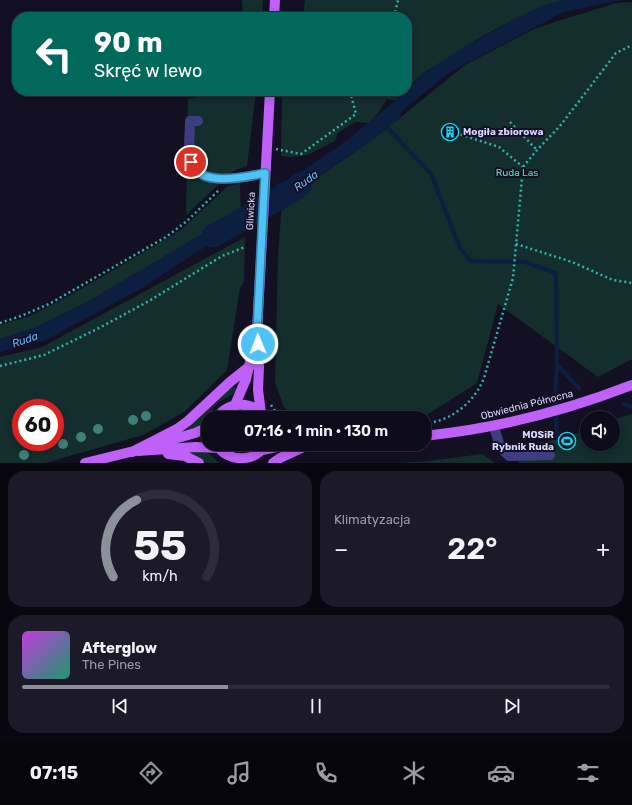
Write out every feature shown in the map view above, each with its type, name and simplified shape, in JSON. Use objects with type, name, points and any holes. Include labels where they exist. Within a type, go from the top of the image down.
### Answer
[{"type":"main road","points":[[274,12],[275,0]]},
{"type":"main road","name":"Gliwicka","points":[[262,411],[258,390],[259,367],[257,332],[270,96]]},
{"type":"main road","name":"Gliwicka","points":[[234,405],[242,391],[250,366],[257,332]]},
{"type":"main road","points":[[132,452],[177,429],[188,421],[230,382],[250,366]]},
{"type":"main road","name":"Obwiednia Północna","points":[[431,435],[494,426],[561,410],[597,399],[632,385]]},
{"type":"main road","points":[[223,411],[234,405],[244,404],[256,411]]},
{"type":"main road","points":[[85,463],[132,452],[201,430]]},
{"type":"main road","points":[[132,452],[201,446]]},
{"type":"main road","points":[[226,459],[248,461],[260,451]]},
{"type":"main road","points":[[273,463],[295,451]]},
{"type":"main road","points":[[132,452],[180,454],[199,463]]},
{"type":"lane","points":[[198,121],[190,121],[190,152],[193,165],[198,171],[208,177],[218,179],[265,173]]},
{"type":"lane","points":[[494,426],[500,447],[509,456],[550,455]]},
{"type":"path","points":[[395,12],[398,0]]},
{"type":"path","points":[[431,423],[438,422],[456,412],[473,397],[482,385],[513,278],[523,167],[560,126],[616,53],[632,45]]},
{"type":"path","points":[[277,142],[276,149],[301,154],[356,114],[351,96]]},
{"type":"path","points":[[510,122],[537,150]]},
{"type":"path","points":[[456,133],[499,147],[523,167]]},
{"type":"path","points":[[0,322],[22,316],[48,304],[166,237],[187,221],[231,178]]},
{"type":"path","points":[[516,244],[572,262],[613,280],[632,283]]},
{"type":"path","points":[[0,366],[44,355],[101,328],[222,256],[245,247]]},
{"type":"green space","points":[[242,0],[263,0],[262,12],[243,12]]},
{"type":"green space","points":[[305,0],[566,0],[535,10],[490,32],[426,71],[412,84],[412,12],[304,12]]},
{"type":"green space","name":"Ruda Las","points":[[632,2],[632,359],[598,377],[498,304],[477,383],[431,412],[431,411],[289,411],[284,407],[275,383],[278,256],[282,202],[375,138],[465,65],[536,28],[616,3]]},
{"type":"green space","points":[[204,96],[255,96],[247,166],[233,171],[186,215],[188,99]]},
{"type":"green space","points":[[282,96],[400,96],[395,100],[387,99],[369,123],[355,122],[338,133],[335,141],[307,155],[290,157],[281,156]]},
{"type":"green space","points":[[240,184],[241,211],[86,303],[32,329],[0,339],[0,325],[30,316],[67,297],[119,267],[181,230],[228,186]]},
{"type":"green space","points":[[245,237],[244,281],[240,288],[227,370],[184,412],[143,435],[45,463],[0,463],[0,357],[42,347]]},
{"type":"green space","points":[[231,386],[238,389],[218,403],[211,411],[205,411]]},
{"type":"green space","name":"MOSiR Rybnik Ruda","points":[[632,414],[632,463],[519,463],[519,446],[564,438],[580,432],[580,451],[620,451],[620,418]]},
{"type":"green space","points":[[201,415],[200,424],[191,429],[185,430]]},
{"type":"green space","points":[[188,452],[208,453],[219,463],[207,463]]},
{"type":"green space","name":"MOSiR Rybnik Ruda","points":[[482,454],[495,463],[396,463],[429,461]]},
{"type":"water","points":[[566,0],[621,0],[564,12],[447,74],[402,111],[399,119],[375,138],[312,181],[274,211],[276,184],[293,179],[305,169],[341,145],[401,96],[412,96],[412,85],[419,76],[461,49],[522,15],[544,5]]},
{"type":"water","points":[[241,211],[241,231],[225,234],[216,238],[142,288],[44,341],[0,352],[0,339],[32,329],[86,303]]},
{"type":"waterway","points":[[385,125],[431,174],[460,248],[471,261],[525,262],[556,273],[557,365],[555,395],[557,438]]},
{"type":"waterway","name":"Ruda","points":[[213,236],[289,193],[301,184]]},
{"type":"waterway","points":[[557,365],[579,388]]},
{"type":"waterway","points":[[623,404],[632,407]]},
{"type":"place","name":"Mogiła zbiorowa","points":[[450,132]]},
{"type":"place","name":"MOSiR Rybnik Ruda","points":[[567,441]]},
{"type":"route","points":[[191,162],[198,171],[208,177],[214,178],[224,179],[265,173],[257,332],[258,344]]}]
